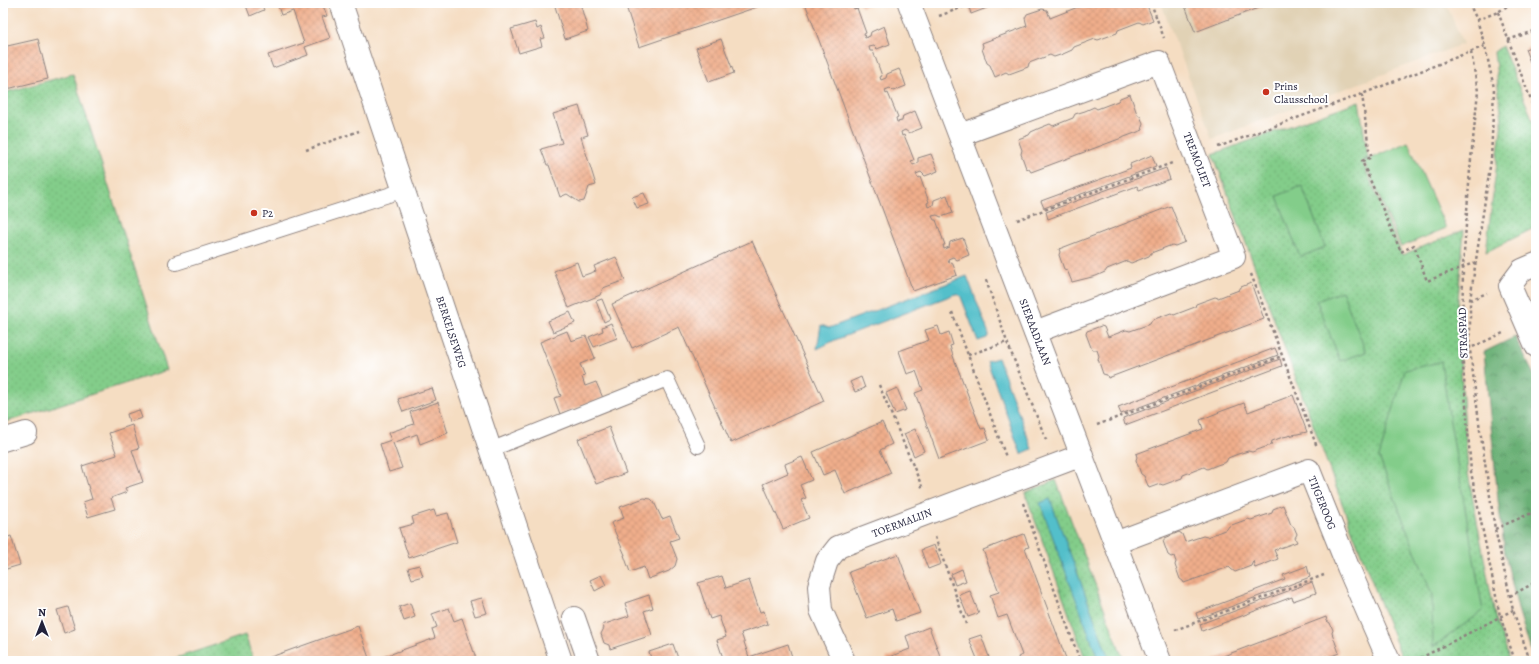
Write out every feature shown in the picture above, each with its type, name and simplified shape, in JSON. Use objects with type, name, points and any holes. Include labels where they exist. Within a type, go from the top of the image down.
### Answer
[{"type":"street","name":"BERKELSEWEG","points":[[342,3],[561,661]]},
{"type":"street","name":"SIERAADLAAN","points":[[909,3],[996,227],[1160,661]]},
{"type":"street","points":[[960,136],[1159,62]]},
{"type":"street","name":"TREMOLIET","points":[[1159,62],[1234,256]]},
{"type":"street","points":[[1035,332],[1234,256]]},
{"type":"street","points":[[1536,264],[1522,270],[1510,286],[1536,346]]},
{"type":"street","points":[[3,440],[26,432]]},
{"type":"street","name":"TOERMALIJN","points":[[844,661],[821,610],[818,586],[827,561],[838,547],[1082,455]]},
{"type":"street","name":"TIJGEROOG","points":[[1115,543],[1309,470],[1348,567],[1389,661]]},
{"type":"street","points":[[574,618],[589,661]]},
{"type":"lane","points":[[176,263],[404,190]]},
{"type":"lane","points":[[490,450],[667,379],[698,446]]},
{"type":"path","points":[[1151,3],[1166,44],[1159,62]]},
{"type":"path","name":"STRASPAD","points":[[1469,3],[1477,20],[1485,46],[1494,88],[1491,160],[1470,300],[1470,350],[1495,529],[1513,610],[1530,661]]},
{"type":"path","points":[[1477,20],[1498,12],[1512,3]]},
{"type":"path","points":[[1498,12],[1536,114]]},
{"type":"path","points":[[1508,40],[1536,30]]},
{"type":"path","points":[[996,227],[1362,94],[1485,46]]},
{"type":"path","points":[[1471,52],[1478,91],[1470,169],[1463,267],[1462,352],[1471,472],[1500,616],[1515,661]]},
{"type":"path","points":[[1362,94],[1369,150],[1372,158],[1362,161],[1401,252],[1414,246],[1427,281],[1476,262]]},
{"type":"path","points":[[306,150],[382,124]]},
{"type":"path","points":[[1234,256],[1246,259],[1317,447],[1309,470]]},
{"type":"path","points":[[1462,352],[1470,350],[1525,322]]},
{"type":"path","points":[[968,355],[1035,332]]},
{"type":"path","points":[[1073,434],[1282,356]]},
{"type":"path","points":[[878,385],[929,513],[966,624]]},
{"type":"path","points":[[1495,529],[1536,511]]},
{"type":"path","points":[[1152,638],[1348,567]]},
{"type":"path","points":[[1510,596],[1536,582]]},
{"type":"path","points":[[1415,661],[1513,610]]},
{"type":"shaded area","name":"Prins Clausschool","points":[[1161,3],[1446,3],[1463,44],[1212,139]]},
{"type":"green space","points":[[1502,46],[1536,128],[1536,227],[1486,252],[1502,120],[1494,52]]},
{"type":"green space","points":[[73,74],[167,370],[3,423],[3,93]]},
{"type":"green space","points":[[1359,101],[1368,158],[1362,161],[1402,255],[1464,230],[1457,311],[1468,473],[1495,616],[1510,661],[1403,661],[1350,525],[1213,154]]},
{"type":"green space","points":[[1408,142],[1446,228],[1401,247],[1364,161]]},
{"type":"green space","points":[[1302,186],[1325,247],[1300,257],[1277,196]]},
{"type":"green space","points":[[1342,291],[1366,352],[1340,361],[1317,301]]},
{"type":"green space","points":[[1515,337],[1536,379],[1536,546],[1533,548],[1536,553],[1536,661],[1534,661],[1518,609],[1505,554],[1498,500],[1484,352]]},
{"type":"green space","points":[[1441,362],[1483,611],[1433,647],[1432,595],[1379,457],[1405,370]]},
{"type":"green space","points":[[1056,480],[1124,661],[1086,661],[1025,493]]},
{"type":"green space","points":[[245,635],[254,661],[167,661]]},
{"type":"water","points":[[967,276],[989,334],[987,338],[978,341],[961,297],[958,294],[955,294],[835,340],[817,349],[821,325],[829,328]]},
{"type":"water","points":[[998,358],[1032,449],[1021,454],[987,361]]},
{"type":"water","points":[[1050,499],[1110,661],[1099,661],[1040,503]]},
{"type":"building","points":[[245,3],[261,3],[264,10],[250,16]]},
{"type":"building","points":[[277,3],[322,3],[327,16],[322,17],[330,38],[305,47],[308,55],[273,68],[268,55],[304,43],[293,11],[281,15]]},
{"type":"building","points":[[554,3],[580,3],[588,31],[565,39]]},
{"type":"building","points":[[625,3],[756,3],[757,7],[639,47]]},
{"type":"building","points":[[805,3],[858,3],[853,5],[854,9],[857,8],[866,33],[864,34],[865,38],[870,36],[871,32],[884,26],[890,44],[877,49],[874,46],[869,47],[870,51],[873,51],[882,76],[880,77],[881,80],[886,78],[887,74],[899,69],[903,77],[906,86],[893,91],[890,88],[885,90],[886,94],[888,93],[898,117],[896,118],[897,122],[902,121],[903,116],[915,111],[922,128],[909,133],[905,130],[901,132],[902,136],[904,135],[914,160],[911,161],[913,165],[918,163],[918,158],[931,154],[938,171],[925,176],[921,172],[916,174],[918,178],[920,177],[929,202],[927,203],[928,207],[933,205],[934,200],[947,195],[953,213],[941,217],[937,215],[932,216],[934,220],[936,220],[945,245],[943,245],[944,249],[949,247],[950,242],[963,238],[969,255],[957,260],[953,257],[948,259],[949,263],[952,262],[957,275],[913,291]]},
{"type":"building","points":[[858,3],[871,3],[862,7]]},
{"type":"building","points":[[980,3],[1000,3],[971,14],[969,7]]},
{"type":"building","points":[[1088,3],[1146,3],[1153,20],[1143,24],[1139,22],[1118,30],[1117,33],[1074,47],[1072,50],[1063,54],[1054,57],[1050,55],[1029,63],[1028,67],[1009,74],[1006,72],[995,77],[990,65],[987,63],[982,49],[982,43],[1027,26],[1025,18],[1027,14],[1042,9],[1047,10],[1050,18]]},
{"type":"building","points":[[1184,3],[1271,3],[1195,32]]},
{"type":"building","points":[[535,22],[537,29],[541,27],[545,38],[540,39],[542,46],[519,53],[511,29]]},
{"type":"building","points":[[38,39],[48,79],[3,90],[3,47]]},
{"type":"building","points":[[721,39],[734,73],[709,82],[696,48]]},
{"type":"building","points":[[1536,45],[1536,78],[1525,49]]},
{"type":"building","points":[[1130,94],[1137,114],[1140,116],[1143,123],[1143,130],[1031,172],[1026,168],[1018,139],[1050,124],[1053,126],[1073,118],[1075,114],[1094,107],[1097,109],[1118,101],[1120,98]]},
{"type":"building","points":[[579,106],[588,135],[581,137],[596,185],[589,187],[584,201],[579,202],[567,194],[560,197],[549,165],[547,165],[541,149],[562,143],[553,114]]},
{"type":"building","points":[[1152,155],[1156,166],[1044,208],[1041,201],[1131,168],[1130,164]]},
{"type":"building","points":[[1166,168],[1170,179],[1139,190],[1137,186],[1048,219],[1046,212]]},
{"type":"building","points":[[644,193],[649,204],[637,208],[632,197]]},
{"type":"building","points":[[1171,206],[1185,242],[1151,253],[1149,256],[1131,263],[1127,261],[1107,269],[1105,272],[1096,276],[1072,282],[1067,270],[1064,269],[1059,255],[1059,249]]},
{"type":"building","points":[[752,241],[824,401],[731,443],[679,327],[632,348],[612,304]]},
{"type":"building","points":[[616,257],[625,280],[603,288],[600,295],[569,308],[554,271],[577,262],[582,276],[596,271],[594,266]]},
{"type":"building","points":[[1251,283],[1264,319],[1108,378],[1107,375],[1103,374],[1098,359],[1099,356],[1097,350],[1092,350],[1086,334],[1087,331],[1101,326],[1104,327],[1108,337],[1126,330],[1130,331],[1150,324],[1152,320],[1171,313],[1174,315],[1195,307],[1196,304],[1239,290],[1241,287]]},
{"type":"building","points":[[602,299],[610,319],[604,322],[596,301]]},
{"type":"building","points":[[570,312],[575,323],[553,332],[548,321]]},
{"type":"building","points":[[611,323],[617,338],[594,347],[589,337],[603,331],[602,327]]},
{"type":"building","points":[[938,326],[941,335],[949,332],[953,345],[950,346],[953,356],[981,429],[985,428],[989,440],[939,459],[915,393],[923,390],[916,371],[907,374],[899,351],[929,340],[925,330]]},
{"type":"building","points":[[567,331],[571,341],[586,336],[595,358],[580,364],[585,376],[582,377],[585,386],[596,382],[603,398],[560,414],[554,398],[561,396],[540,342]]},
{"type":"building","points":[[1275,348],[1278,355],[1121,414],[1118,407]]},
{"type":"building","points":[[1280,359],[1282,366],[1125,425],[1123,418]]},
{"type":"building","points":[[861,377],[865,388],[855,392],[850,382]]},
{"type":"building","points":[[432,388],[436,400],[403,412],[398,399]]},
{"type":"building","points":[[897,388],[906,410],[895,414],[886,393]]},
{"type":"building","points":[[1293,395],[1307,432],[1283,437],[1272,441],[1271,445],[1252,452],[1248,451],[1238,454],[1228,458],[1226,462],[1207,469],[1204,467],[1183,475],[1182,478],[1149,488],[1144,476],[1141,474],[1136,460],[1136,454],[1203,429],[1200,420],[1222,411],[1244,403],[1248,412]]},
{"type":"building","points":[[438,402],[448,433],[420,444],[417,434],[393,443],[402,468],[389,472],[380,444],[391,440],[388,433],[414,424],[410,412]]},
{"type":"building","points":[[139,410],[142,418],[129,422],[127,414]]},
{"type":"building","points":[[882,422],[892,444],[880,450],[891,473],[845,494],[835,470],[823,475],[813,452]]},
{"type":"building","points":[[132,425],[139,448],[132,450],[143,482],[125,488],[127,492],[111,498],[115,509],[88,517],[83,502],[92,499],[82,466],[117,455],[109,433]]},
{"type":"building","points":[[609,427],[626,473],[596,484],[578,439]]},
{"type":"building","points":[[915,429],[924,451],[914,456],[904,434]]},
{"type":"building","points":[[802,457],[812,480],[800,485],[806,498],[801,500],[809,518],[783,529],[763,484],[788,473],[785,464]]},
{"type":"building","points":[[644,498],[651,499],[654,502],[662,519],[670,516],[679,538],[670,541],[677,559],[675,566],[669,571],[648,579],[644,567],[630,572],[625,555],[611,523],[624,518],[620,507]]},
{"type":"building","points":[[1283,505],[1291,525],[1294,527],[1297,534],[1295,538],[1297,542],[1274,550],[1278,559],[1255,568],[1253,561],[1251,566],[1235,572],[1229,567],[1184,583],[1180,579],[1175,565],[1176,562],[1174,556],[1171,557],[1168,555],[1163,541],[1165,538],[1179,532],[1182,534],[1185,542],[1203,536],[1207,537],[1227,529],[1229,526],[1248,519],[1251,520],[1272,513],[1273,509]]},
{"type":"building","points":[[434,510],[436,516],[448,513],[457,542],[409,558],[399,528],[414,524],[412,517]]},
{"type":"building","points":[[1024,534],[1029,547],[1025,548],[1067,661],[1019,661],[1018,657],[1022,655],[1007,615],[998,618],[990,595],[999,592],[983,550]]},
{"type":"building","points":[[11,536],[20,565],[3,570],[3,539]]},
{"type":"building","points":[[934,545],[941,564],[928,569],[921,550]]},
{"type":"building","points":[[898,554],[920,613],[896,621],[892,609],[867,618],[849,572]]},
{"type":"building","points":[[419,565],[423,576],[412,579],[408,568]]},
{"type":"building","points":[[1307,566],[1310,577],[1198,619],[1196,613],[1285,579],[1283,575]]},
{"type":"building","points":[[962,569],[966,581],[955,585],[951,574]]},
{"type":"building","points":[[601,575],[606,585],[595,591],[590,580]]},
{"type":"building","points":[[722,576],[726,588],[749,580],[760,612],[764,611],[768,624],[741,633],[749,657],[788,644],[792,657],[788,658],[789,661],[724,661],[717,640],[726,637],[719,616],[710,619],[698,583]]},
{"type":"building","points":[[1312,582],[1316,593],[1293,601],[1292,597],[1202,631],[1200,624]]},
{"type":"building","points":[[970,591],[979,613],[968,617],[959,595]]},
{"type":"building","points":[[649,595],[653,608],[644,611],[652,635],[610,649],[609,645],[604,643],[601,634],[604,628],[602,625],[629,616],[625,603]]},
{"type":"building","points":[[482,598],[487,613],[475,616],[470,601]]},
{"type":"building","points":[[410,603],[415,617],[404,621],[399,607]]},
{"type":"building","points":[[68,607],[75,629],[64,633],[57,610]]},
{"type":"building","points":[[449,608],[454,621],[462,618],[477,661],[372,661],[435,638],[432,629],[437,627],[432,614]]},
{"type":"building","points":[[1326,617],[1333,630],[1332,633],[1339,653],[1329,657],[1326,656],[1312,661],[1213,660]]},
{"type":"building","points":[[358,626],[370,661],[266,661],[265,659]]},
{"type":"building","points":[[929,627],[942,661],[887,661],[886,658],[910,649],[906,636]]},
{"type":"building","points":[[981,635],[989,657],[978,661],[969,639]]},
{"type":"building","points":[[673,644],[679,661],[652,661],[649,652]]},
{"type":"place","name":"Prins Clausschool","points":[[1266,92]]},
{"type":"place","name":"P2","points":[[254,213]]}]
